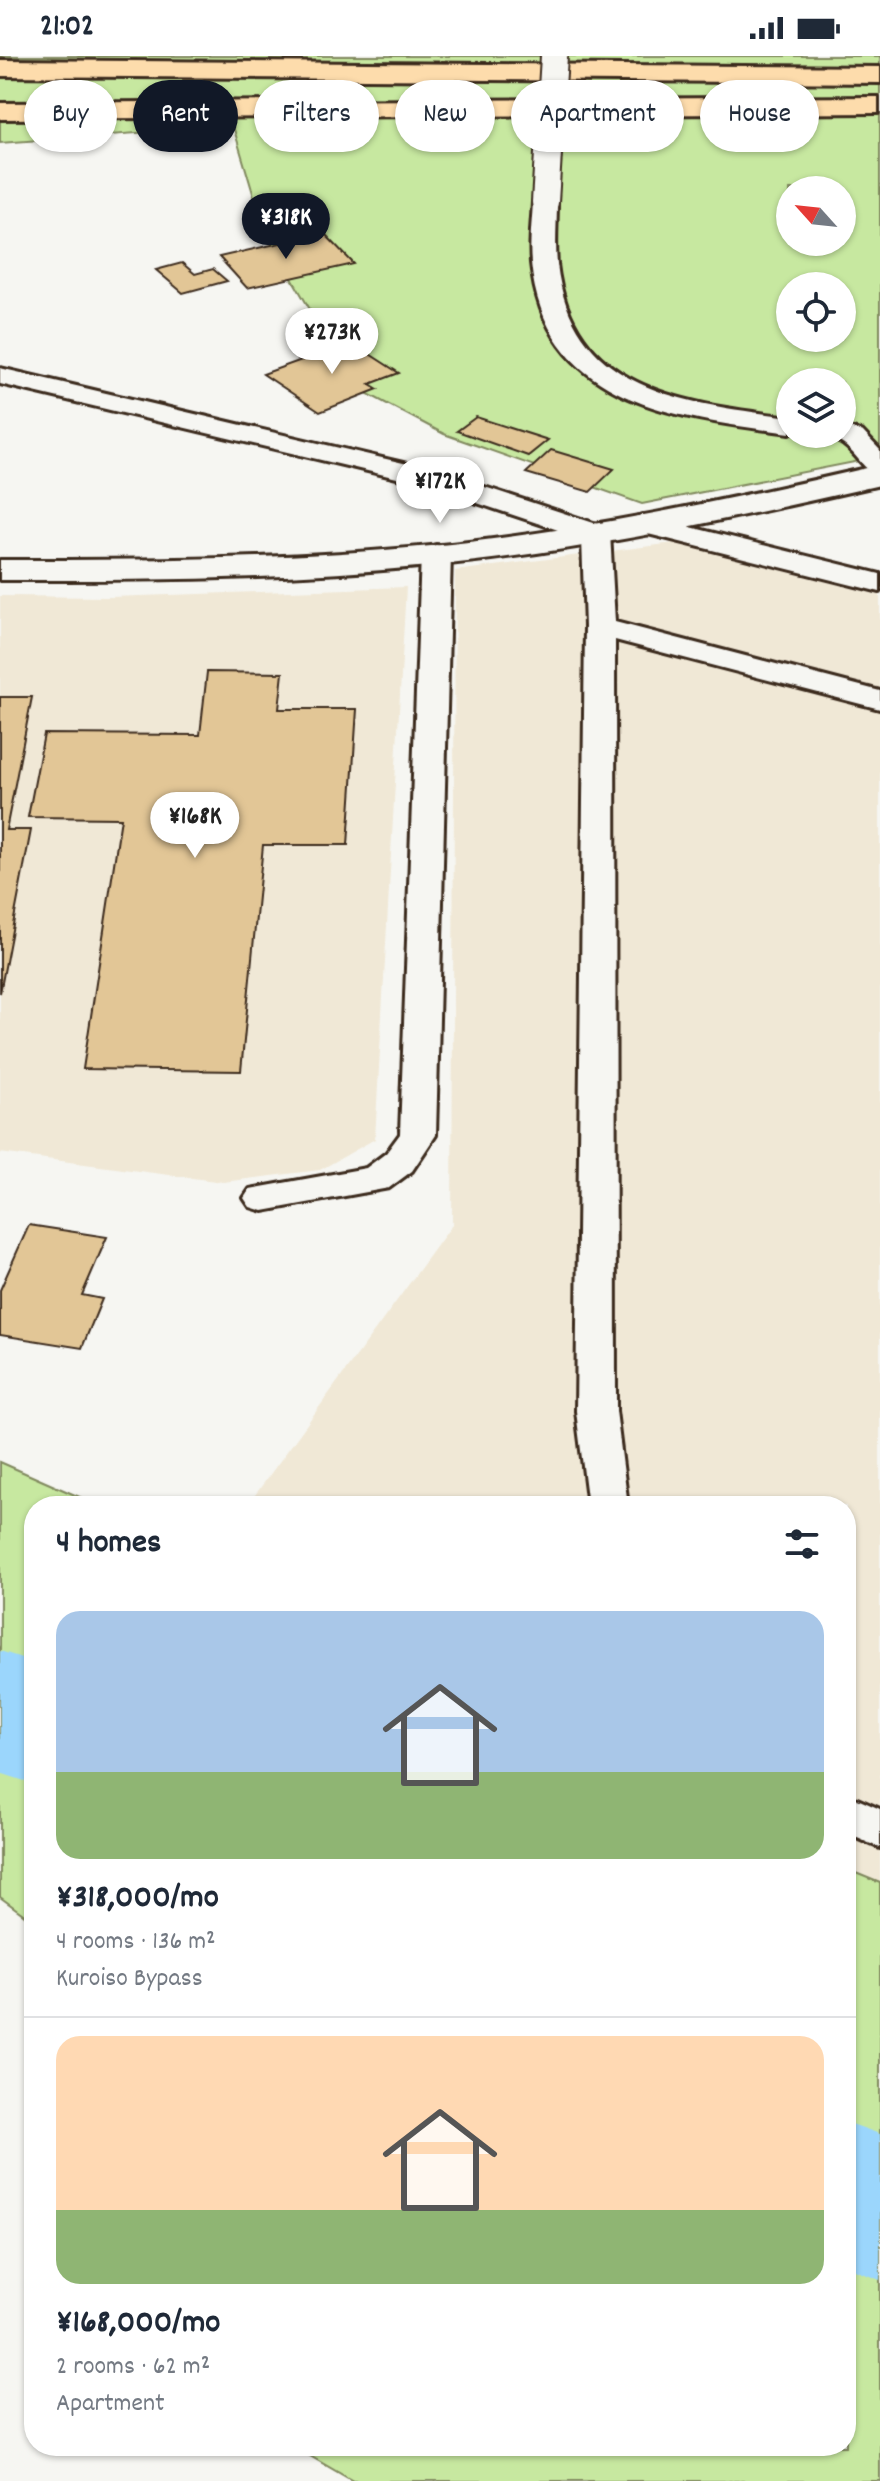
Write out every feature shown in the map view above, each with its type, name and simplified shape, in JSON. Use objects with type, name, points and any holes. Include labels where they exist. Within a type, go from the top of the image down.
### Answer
[{"type":"highway","points":[[0,68],[880,75]]},
{"type":"highway","points":[[0,111],[880,105]]},
{"type":"street","points":[[0,570],[224,567],[436,554],[596,533],[786,497],[880,475]]},
{"type":"lane","points":[[554,56],[544,263],[551,296],[579,354],[609,376],[659,400],[720,415],[776,423]]},
{"type":"lane","points":[[0,376],[423,476],[596,533],[600,627],[596,1411],[607,1496]]},
{"type":"lane","points":[[856,441],[880,467]]},
{"type":"lane","points":[[642,524],[880,583]]},
{"type":"lane","points":[[263,1198],[376,1179],[399,1162],[418,1135],[436,554]]},
{"type":"lane","points":[[600,627],[880,700]]},
{"type":"lane","points":[[856,1817],[880,1830]]},
{"type":"shaded area","points":[[674,543],[880,595],[880,1883],[856,1873],[856,1496],[254,1496],[452,1225],[455,571]]},
{"type":"shaded area","points":[[406,587],[375,1139],[320,1170],[223,1182],[0,1153],[0,596],[111,597]]},
{"type":"green space","points":[[0,56],[880,56],[880,457],[642,504],[444,434],[355,387],[264,230],[238,143],[238,80],[133,80],[133,133],[117,134],[117,80],[24,80],[24,141],[0,143]]},
{"type":"green space","points":[[0,1462],[77,1496],[24,1496],[24,1915],[0,1897]]},
{"type":"green space","points":[[856,1873],[880,1883],[880,2481],[353,2481],[310,2456],[856,2456]]},
{"type":"building","points":[[324,233],[354,264],[247,288],[219,257]]},
{"type":"building","points":[[182,263],[195,274],[213,269],[227,281],[183,293],[156,270]]},
{"type":"building","points":[[351,342],[399,373],[370,384],[378,389],[320,412],[263,374]]},
{"type":"building","points":[[476,417],[548,440],[528,456],[457,431]]},
{"type":"building","points":[[551,450],[614,469],[590,492],[526,473]]},
{"type":"building","points":[[207,672],[283,673],[279,709],[357,709],[348,845],[263,845],[241,1071],[83,1069],[121,818],[28,817],[44,734],[200,735]]},
{"type":"building","points":[[0,697],[32,697],[6,830],[31,830],[0,993]]},
{"type":"building","points":[[29,1225],[107,1237],[82,1295],[102,1299],[82,1348],[0,1335],[0,1290]]},
{"type":"waterway","points":[[0,1705],[24,1722]]},
{"type":"waterway","points":[[856,2197],[880,2209]]}]
